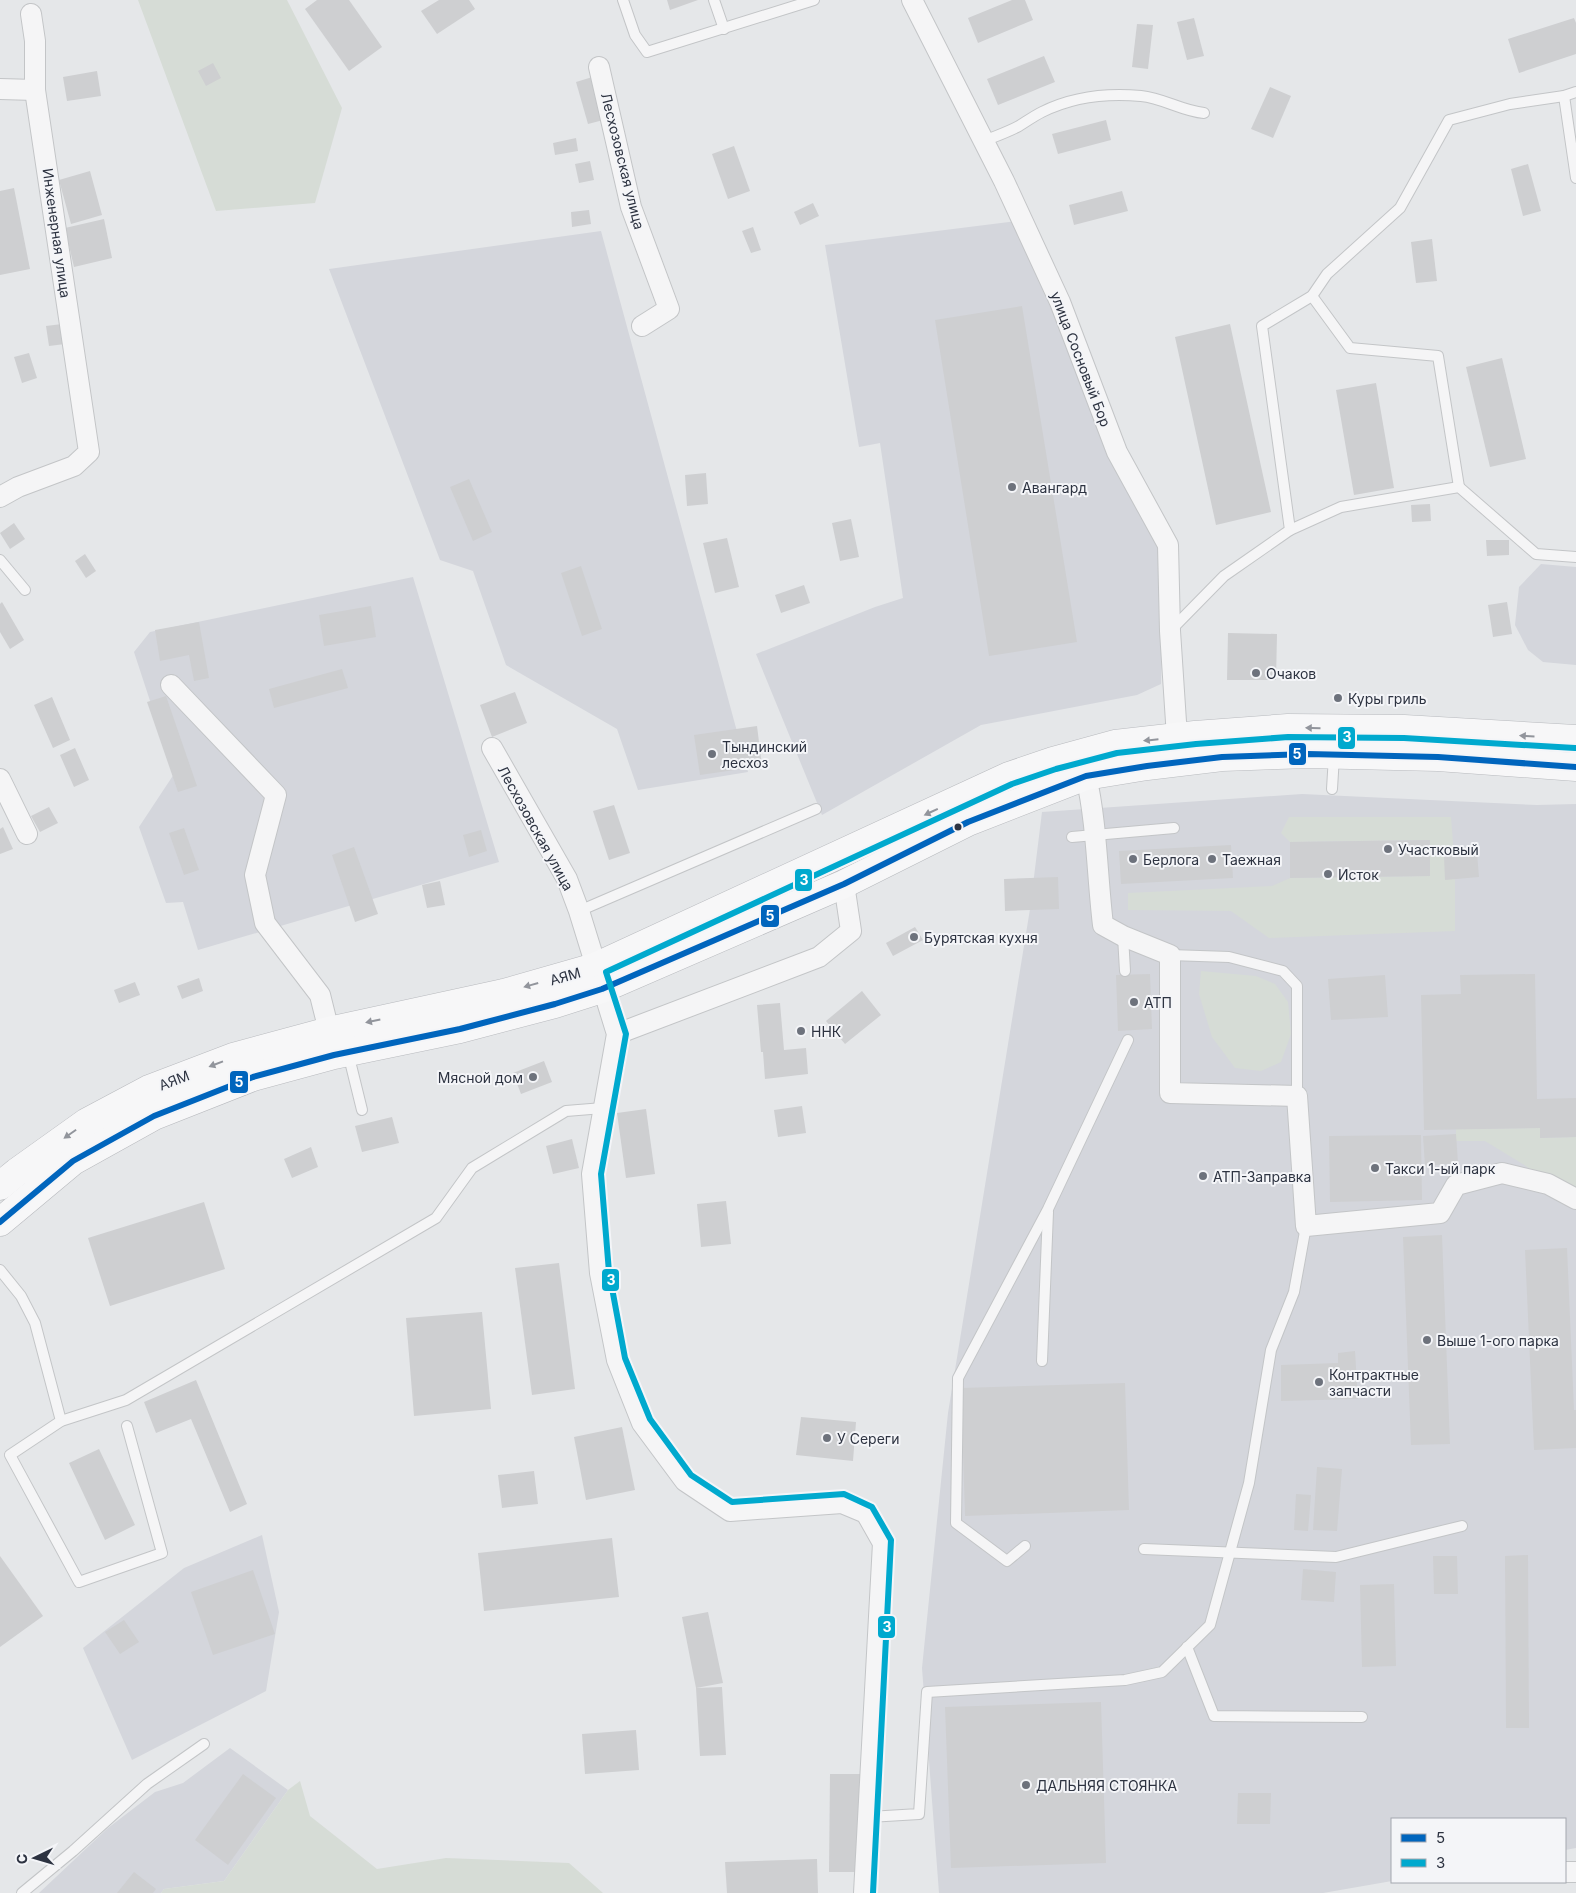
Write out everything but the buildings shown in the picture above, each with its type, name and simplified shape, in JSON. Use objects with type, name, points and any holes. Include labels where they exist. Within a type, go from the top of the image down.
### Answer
[{"type":"highway","name":"АЯМ","points":[[0,1222],[73,1161],[154,1116],[254,1077],[348,1052],[460,1029],[555,1004],[599,978],[1009,776],[1053,761],[1114,744],[1288,728],[1404,729],[1576,739]]},
{"type":"highway","name":"АЯМ","points":[[0,1186],[16,1172],[87,1122],[148,1089],[233,1057],[329,1031],[504,993],[599,978],[844,884],[968,822],[1086,776],[1222,757],[1334,755],[1438,758],[1576,767]]},
{"type":"street","name":"улица Сосновый Бор","points":[[912,0],[984,141],[1060,302],[1117,452],[1168,545],[1170,631],[1177,737]]},
{"type":"street","name":"Инженерная улица","points":[[0,497],[18,487],[74,466],[89,452],[35,90],[35,41],[31,14]]},
{"type":"street","name":"Лесхозовская улица","points":[[599,67],[631,207],[669,309],[642,326]]},
{"type":"street","points":[[0,89],[35,90]]},
{"type":"street","points":[[171,685],[276,795],[255,875],[264,924],[320,995],[329,1031]]},
{"type":"street","name":"Лесхозовская улица","points":[[492,748],[567,879],[579,911],[617,1034]]},
{"type":"street","points":[[1086,776],[1092,805],[1103,925],[1123,936],[1170,955],[1170,1093],[1297,1096],[1306,1226],[1440,1213],[1456,1185],[1502,1173],[1548,1184],[1576,1199]]},
{"type":"street","points":[[0,779],[27,834]]},
{"type":"street","points":[[844,884],[851,931],[819,956],[617,1034],[592,1174],[600,1273],[618,1360],[642,1423],[685,1482],[730,1511],[842,1502],[866,1513],[884,1543],[864,1893]]},
{"type":"lane","points":[[623,0],[635,35],[647,52],[814,0]]},
{"type":"lane","points":[[714,0],[724,29]]},
{"type":"lane","points":[[1290,530],[1262,326],[1312,296],[1328,274],[1400,208],[1449,120],[1510,104],[1564,96],[1576,92]]},
{"type":"lane","points":[[984,141],[1018,126],[1044,111],[1086,97],[1114,94],[1142,96],[1161,99],[1191,112],[1204,113]]},
{"type":"lane","points":[[1564,96],[1576,178]]},
{"type":"lane","points":[[1312,296],[1350,348],[1438,356],[1459,487],[1536,554],[1576,557]]},
{"type":"lane","points":[[1170,631],[1224,576],[1290,530],[1342,507],[1459,487]]},
{"type":"lane","points":[[0,560],[24,590]]},
{"type":"lane","points":[[1332,789],[1334,755]]},
{"type":"lane","points":[[579,911],[816,809]]},
{"type":"lane","points":[[1072,837],[1174,828]]},
{"type":"lane","points":[[1123,936],[1125,971]]},
{"type":"lane","points":[[1170,955],[1229,957],[1283,971],[1297,986],[1297,1096]]},
{"type":"lane","points":[[1025,1546],[1007,1561],[956,1523],[958,1378],[1048,1209],[1128,1040]]},
{"type":"lane","points":[[348,1052],[362,1110]]},
{"type":"lane","points":[[127,1426],[162,1553],[79,1582],[10,1455],[62,1421],[126,1400],[436,1218],[472,1168],[566,1110],[603,1108]]},
{"type":"lane","points":[[1042,1361],[1048,1209]]},
{"type":"lane","points":[[868,1817],[919,1814],[927,1692],[1125,1680],[1162,1672],[1210,1625],[1249,1483],[1271,1350],[1294,1292],[1306,1226]]},
{"type":"lane","points":[[0,1270],[21,1296],[35,1324],[62,1421]]},
{"type":"lane","points":[[1144,1549],[1336,1558],[1462,1526]]},
{"type":"lane","points":[[1188,1647],[1214,1716],[1362,1717]]},
{"type":"lane","points":[[22,1893],[73,1851],[147,1784],[204,1744]]},
{"type":"shaded area","points":[[138,0],[287,0],[342,108],[315,203],[216,211]]},
{"type":"shaded area","points":[[1017,221],[1068,350],[1164,556],[1161,684],[1137,695],[981,725],[822,815],[756,654],[875,607],[903,598],[880,443],[859,447],[825,245]]},
{"type":"shaded area","points":[[601,231],[748,772],[638,790],[617,729],[506,665],[473,571],[440,560],[329,269]]},
{"type":"shaded area","points":[[1541,564],[1576,567],[1576,665],[1543,662],[1528,650],[1515,625],[1519,587]]},
{"type":"shaded area","points":[[413,577],[499,862],[198,950],[183,902],[166,903],[139,827],[174,774],[134,652],[150,632]]},
{"type":"shaded area","points":[[1302,794],[1537,805],[1576,804],[1576,1848],[1566,1850],[1566,1818],[1391,1818],[1391,1881],[1323,1893],[939,1893],[922,1668],[948,1413],[1030,909],[1042,812]]},
{"type":"shaded area","points":[[1289,817],[1451,817],[1455,869],[1455,931],[1269,938],[1231,911],[1128,910],[1128,893],[1272,886],[1290,878],[1430,876],[1430,840],[1290,842],[1281,833]]},
{"type":"shaded area","points":[[1201,971],[1256,976],[1275,984],[1288,1002],[1291,1034],[1281,1062],[1261,1071],[1235,1068],[1212,1037],[1199,994]]},
{"type":"shaded area","points":[[1540,1128],[1540,1138],[1576,1137],[1576,1192],[1534,1171],[1485,1141],[1456,1141],[1456,1129]]},
{"type":"shaded area","points":[[262,1535],[279,1612],[266,1691],[132,1760],[83,1648],[184,1568]]},
{"type":"shaded area","points":[[230,1748],[288,1790],[224,1881],[164,1889],[161,1893],[39,1893],[108,1828],[155,1792],[183,1783]]},
{"type":"shaded area","points":[[300,1781],[310,1816],[377,1869],[446,1858],[569,1863],[603,1893],[161,1893],[164,1889],[224,1881],[288,1790]]},
{"type":"transit line","name":"3","points":[[873,1893],[891,1540],[872,1507],[844,1494],[732,1502],[691,1475],[650,1419],[625,1358],[609,1272],[601,1174],[626,1034],[606,972],[1012,784],[1056,769],[1117,753],[1196,744],[1288,737],[1404,738],[1575,748]]},
{"type":"transit line","name":"5","points":[[0,1222],[73,1161],[154,1116],[253,1077],[334,1055],[460,1029],[555,1004],[602,989],[844,884],[968,822],[1086,776],[1222,757],[1308,754],[1438,757],[1576,767]]},
{"type":"place","name":"Авангард","points":[[1012,487]]},
{"type":"place","name":"Очаков","points":[[1256,673]]},
{"type":"place","name":"Куры гриль","points":[[1338,698]]},
{"type":"place","name":"Тындинский лесхоз","points":[[712,754]]},
{"type":"place","name":"Участковый","points":[[1388,849]]},
{"type":"place","name":"Берлога","points":[[1133,859]]},
{"type":"place","name":"Таежная","points":[[1212,859]]},
{"type":"place","name":"Исток","points":[[1328,874]]},
{"type":"place","name":"Бурятская кухня","points":[[914,937]]},
{"type":"place","name":"АТП","points":[[1134,1002]]},
{"type":"place","name":"ННК","points":[[801,1031]]},
{"type":"place","name":"Мясной дом","points":[[533,1077]]},
{"type":"place","name":"Такси 1-ый парк","points":[[1375,1168]]},
{"type":"place","name":"АТП-Заправка","points":[[1203,1176]]},
{"type":"place","name":"Выше 1-ого парка","points":[[1427,1340]]},
{"type":"place","name":"Контрактные запчасти","points":[[1319,1382]]},
{"type":"place","name":"У Сереги","points":[[827,1438]]},
{"type":"place","name":"ДАЛЬНЯЯ СТОЯНКА","points":[[1026,1785]]}]
